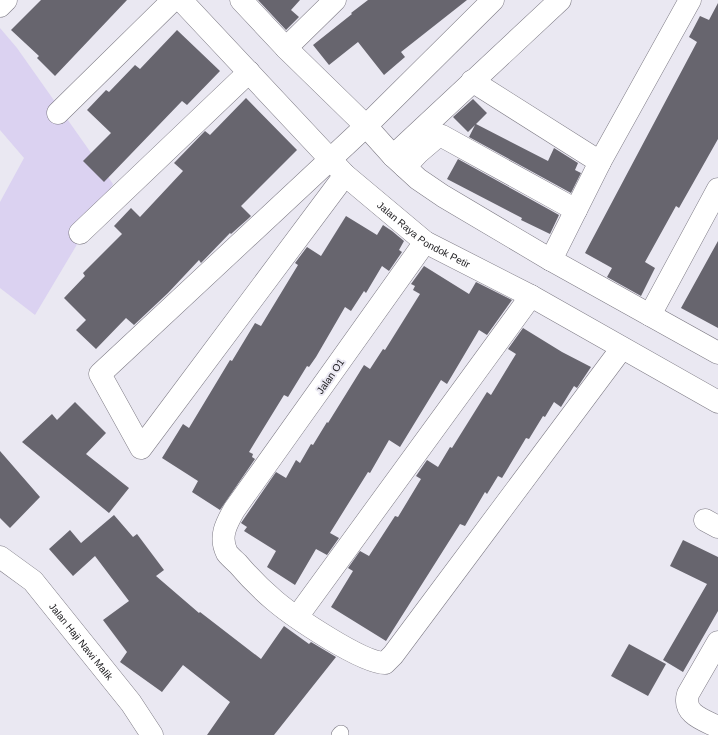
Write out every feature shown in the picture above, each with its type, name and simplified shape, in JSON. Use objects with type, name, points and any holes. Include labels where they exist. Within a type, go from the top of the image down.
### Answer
[{"type":"street","points":[[0,6],[6,0]]},
{"type":"street","points":[[58,113],[173,0]]},
{"type":"street","name":"Jalan Raya Pondok Petir","points":[[181,0],[249,72],[333,157],[345,175],[425,242],[531,296],[718,402]]},
{"type":"street","points":[[241,0],[364,130],[418,179],[443,196],[551,260],[718,353]]},
{"type":"street","points":[[286,48],[335,0]]},
{"type":"street","points":[[345,175],[141,448],[100,374],[309,179],[364,130],[493,0]]},
{"type":"street","points":[[396,159],[472,81],[560,0]]},
{"type":"street","points":[[551,260],[600,162],[690,0]]},
{"type":"street","points":[[80,233],[249,72]]},
{"type":"street","points":[[472,81],[600,162]]},
{"type":"street","points":[[396,159],[419,152],[439,136],[442,136],[576,210]]},
{"type":"street","points":[[309,179],[329,196]]},
{"type":"street","points":[[650,315],[718,189]]},
{"type":"street","name":"Jalan O1","points":[[425,242],[234,510],[225,527],[224,540],[228,553],[247,575],[275,601],[296,617],[346,648],[378,663],[385,663],[393,656],[622,348]]},
{"type":"street","points":[[296,617],[531,296]]},
{"type":"street","name":"Jalan Haji Nawi Malik","points":[[0,557],[33,581],[130,703],[152,735]]},
{"type":"street","points":[[718,642],[688,694],[686,702],[689,709],[697,716],[718,727]]},
{"type":"shaded area","points":[[0,28],[17,48],[113,184],[35,315],[0,288],[0,202],[24,158],[0,130]]},
{"type":"building","points":[[41,0],[127,0],[55,76],[37,58],[39,56],[11,30]]},
{"type":"building","points":[[258,0],[300,0],[291,10],[299,17],[286,30]]},
{"type":"building","points":[[368,0],[467,0],[401,52],[405,57],[384,75],[358,42],[329,65],[313,45]]},
{"type":"building","points":[[718,3],[718,139],[679,208],[676,206],[645,262],[655,268],[641,296],[607,277],[612,268],[585,253],[697,42],[689,37],[700,16],[709,20]]},
{"type":"building","points":[[177,30],[220,71],[187,105],[182,101],[104,182],[83,161],[111,133],[87,110],[106,90],[109,92],[135,65],[140,69]]},
{"type":"building","points":[[246,98],[297,150],[241,206],[251,216],[249,218],[231,234],[230,233],[201,263],[199,260],[168,293],[134,325],[126,318],[96,349],[76,330],[86,320],[64,298],[85,276],[83,273],[122,234],[114,226],[131,208],[140,217],[183,171],[174,163],[205,131],[210,135]]},
{"type":"building","points":[[473,99],[487,113],[476,124],[548,161],[554,148],[578,163],[575,170],[581,173],[571,193],[469,137],[475,125],[468,132],[453,117]]},
{"type":"building","points":[[458,159],[559,215],[550,234],[521,220],[522,218],[447,179]]},
{"type":"building","points":[[346,216],[377,235],[383,225],[404,241],[399,250],[402,252],[389,271],[382,266],[366,293],[364,291],[351,311],[345,307],[316,357],[309,367],[307,366],[288,397],[284,395],[249,452],[253,454],[252,457],[255,459],[220,510],[192,492],[198,481],[162,458],[183,424],[189,428],[230,360],[232,361],[255,323],[261,326],[298,265],[295,263],[307,247],[321,256]]},
{"type":"building","points":[[718,241],[718,328],[681,308]]},
{"type":"building","points":[[424,266],[469,294],[476,282],[512,300],[487,335],[479,330],[447,384],[441,380],[400,447],[389,440],[370,473],[368,472],[330,533],[339,538],[327,555],[316,549],[295,585],[267,567],[276,551],[244,531],[247,527],[241,523],[276,472],[286,478],[296,460],[300,463],[311,444],[313,445],[327,422],[328,423],[364,365],[370,369],[383,349],[385,350],[420,294],[413,290],[415,286],[411,284]]},
{"type":"building","points":[[523,328],[562,352],[591,367],[577,388],[574,386],[561,407],[554,402],[545,417],[543,416],[529,439],[526,438],[502,478],[498,476],[487,494],[485,492],[465,526],[460,524],[386,641],[331,607],[353,571],[348,568],[360,551],[369,556],[395,516],[398,517],[421,479],[416,476],[427,460],[438,467],[450,447],[452,448],[487,392],[491,395],[516,354],[508,349]]},
{"type":"building","points":[[75,402],[106,433],[86,454],[129,488],[109,513],[22,442],[52,414],[57,420]]},
{"type":"building","points":[[0,451],[40,497],[10,528],[0,518]]},
{"type":"building","points":[[114,515],[133,537],[137,534],[164,570],[156,576],[199,613],[200,612],[261,659],[284,626],[309,644],[311,642],[336,657],[274,735],[207,735],[230,702],[183,665],[162,692],[120,662],[127,652],[103,620],[129,601],[95,556],[73,576],[49,549],[70,530],[81,543]]},
{"type":"building","points":[[683,540],[718,557],[718,611],[683,672],[663,660],[707,584],[670,566]]},
{"type":"building","points":[[629,644],[666,664],[648,696],[611,676]]}]
